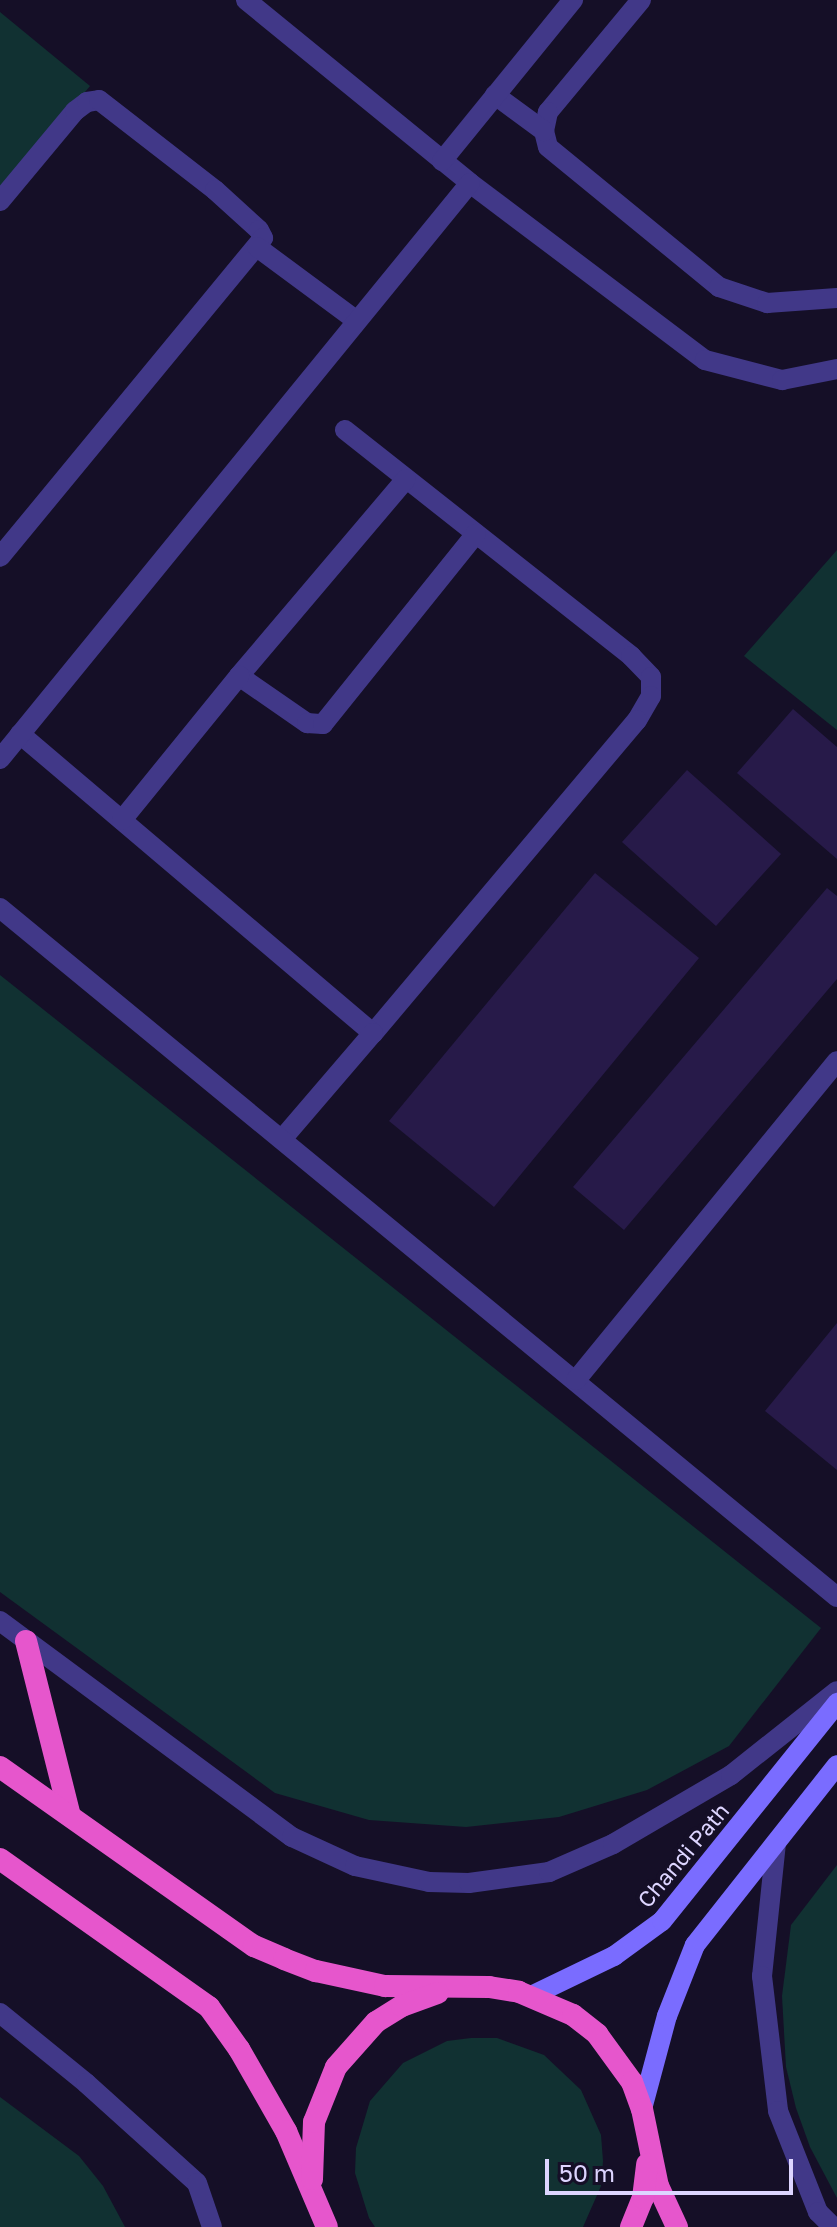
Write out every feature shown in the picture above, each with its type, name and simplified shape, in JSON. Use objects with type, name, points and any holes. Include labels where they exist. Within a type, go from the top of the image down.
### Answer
[{"type":"highway","points":[[26,1641],[70,1816]]},
{"type":"highway","points":[[0,1767],[254,1946],[284,1959],[316,1971],[385,1986],[489,1987],[531,1996],[573,2015],[597,2034],[624,2069],[642,2109],[658,2186],[677,2227]]},
{"type":"highway","points":[[0,1859],[209,2007],[266,2094],[324,2219]]},
{"type":"highway","points":[[324,2219],[310,2152],[318,2108],[336,2067],[376,2022],[430,1995],[459,1989]]},
{"type":"highway","points":[[631,2227],[643,2198],[647,2139]]},
{"type":"main road","name":"Chandi Path","points":[[531,1996],[614,1956],[662,1921],[837,1703]]},
{"type":"main road","points":[[642,2109],[667,2016],[695,1945],[837,1765]]},
{"type":"street","points":[[246,0],[470,183],[705,360],[782,380],[837,369]]},
{"type":"street","points":[[442,161],[573,0]]},
{"type":"street","points":[[641,0],[548,112],[544,131],[548,147],[719,287],[767,303],[837,298]]},
{"type":"street","points":[[495,95],[544,131]]},
{"type":"street","points":[[0,201],[75,111],[87,102],[99,100],[215,190],[259,230],[263,238],[0,557]]},
{"type":"street","points":[[0,759],[470,183]]},
{"type":"street","points":[[257,247],[357,321]]},
{"type":"street","points":[[282,1139],[637,720],[651,696],[651,677],[631,656],[345,430]]},
{"type":"street","points":[[122,820],[406,479]]},
{"type":"street","points":[[239,676],[307,723],[323,724],[476,534]]},
{"type":"street","points":[[20,734],[373,1033]]},
{"type":"street","points":[[0,908],[837,1597]]},
{"type":"street","points":[[576,1380],[837,1061]]},
{"type":"street","points":[[0,1621],[292,1837],[355,1866],[429,1882],[469,1883],[549,1872],[613,1844],[731,1775],[837,1691]]},
{"type":"street","points":[[776,1843],[762,1976],[778,2111],[818,2212],[833,2227]]},
{"type":"street","points":[[0,2013],[86,2083],[197,2183],[212,2227]]},
{"type":"green space","points":[[0,12],[90,86],[0,195]]},
{"type":"green space","points":[[837,550],[837,730],[744,656]]},
{"type":"green space","points":[[0,975],[821,1628],[729,1746],[647,1790],[559,1817],[466,1827],[369,1820],[275,1793],[0,1592]]},
{"type":"green space","points":[[837,1865],[837,2198],[810,2147],[796,2108],[786,2067],[782,1996],[791,1925]]},
{"type":"green space","points":[[497,2038],[544,2055],[581,2090],[601,2135],[603,2161],[601,2186],[583,2227],[375,2227],[369,2218],[355,2173],[356,2148],[370,2101],[403,2063],[447,2041]]},
{"type":"green space","points":[[0,2097],[79,2156],[103,2186],[125,2227],[0,2227]]},
{"type":"building","points":[[793,709],[837,747],[837,859],[737,773]]},
{"type":"building","points":[[687,770],[781,854],[716,926],[622,842]]},
{"type":"building","points":[[595,873],[699,958],[494,1207],[389,1121]]},
{"type":"building","points":[[827,888],[837,896],[837,979],[624,1230],[573,1187]]},
{"type":"building","points":[[837,1323],[837,1470],[765,1411]]}]
